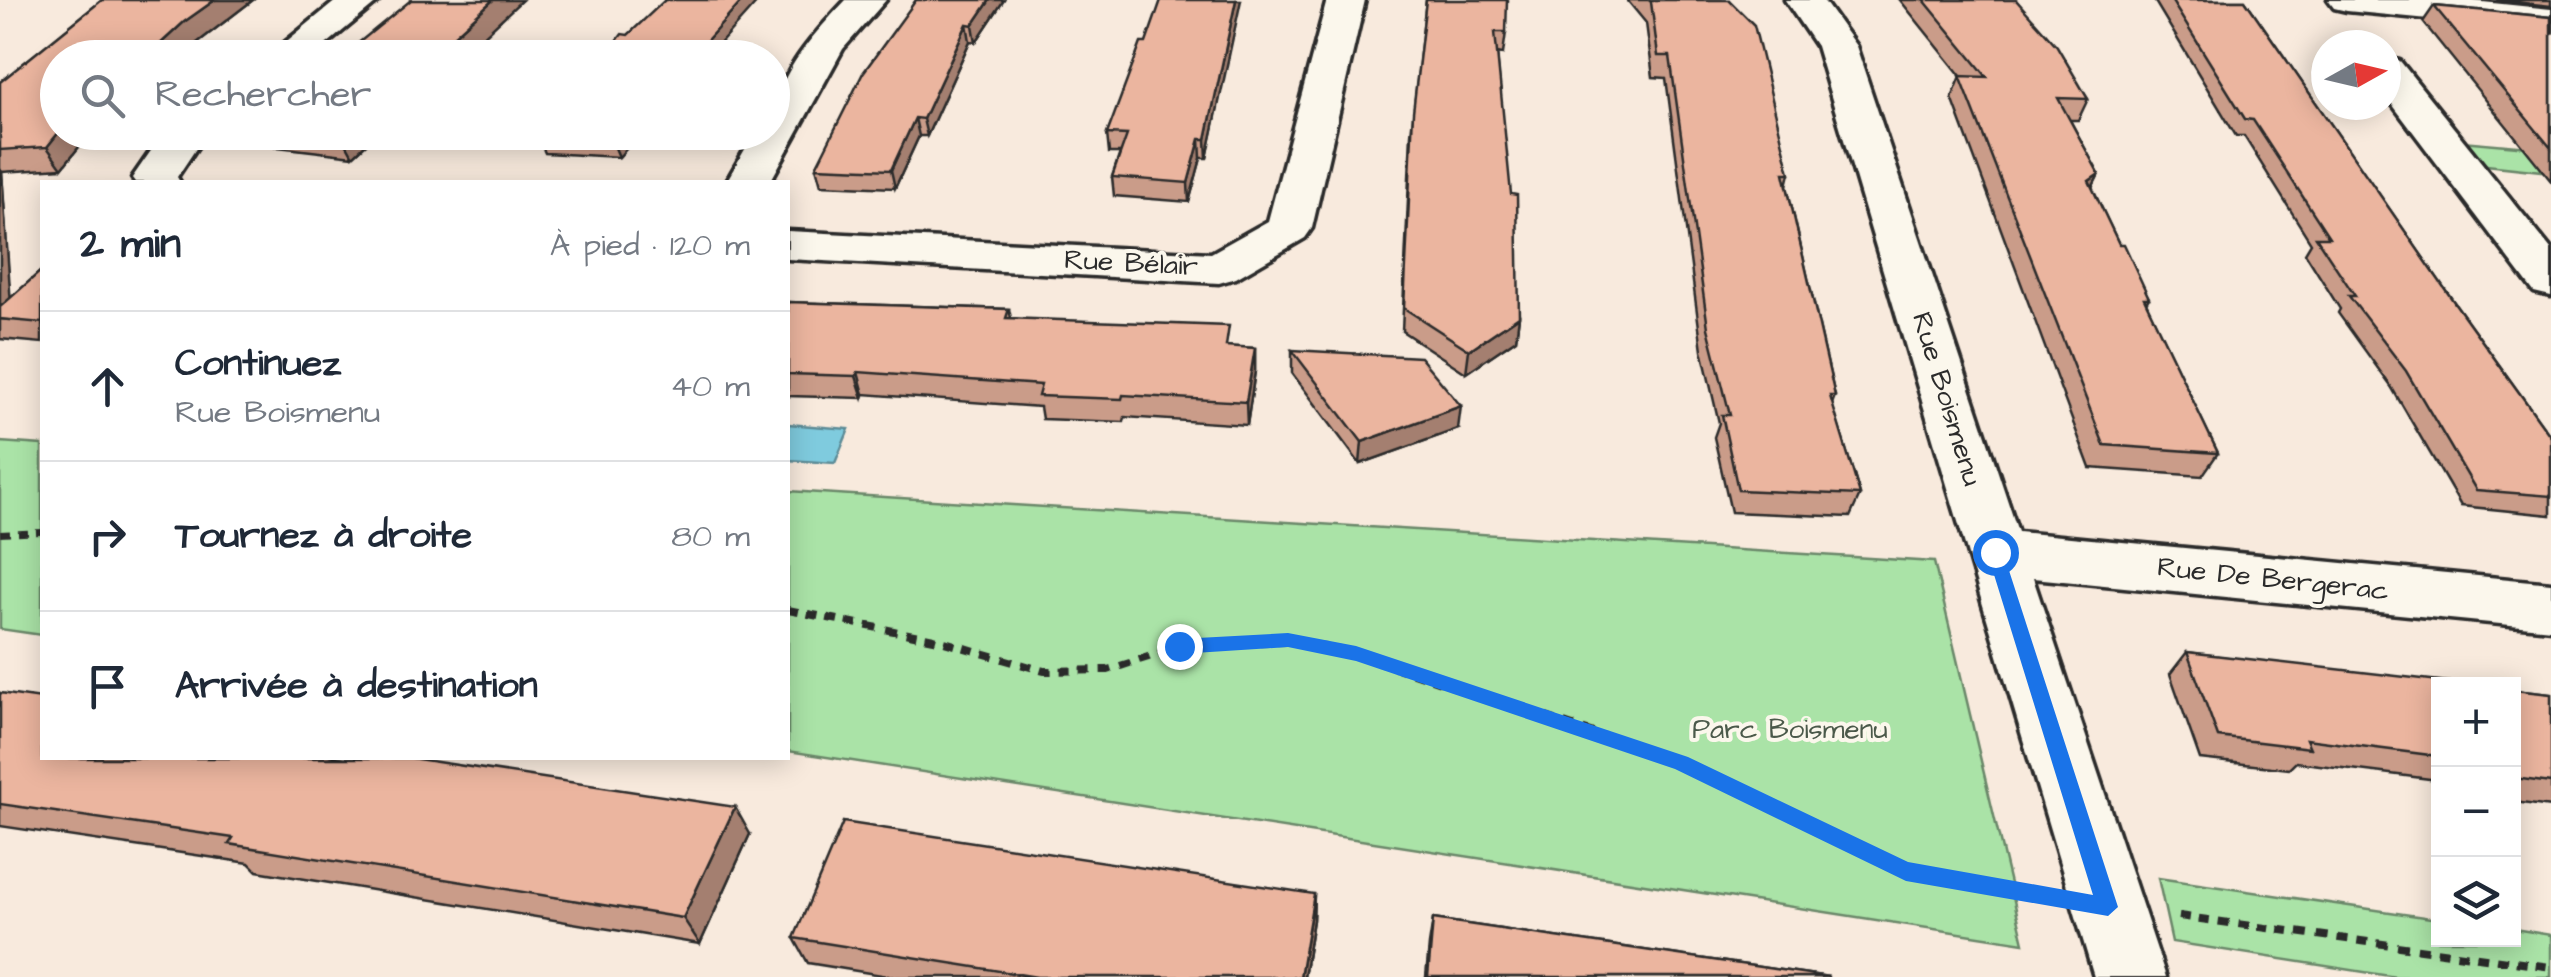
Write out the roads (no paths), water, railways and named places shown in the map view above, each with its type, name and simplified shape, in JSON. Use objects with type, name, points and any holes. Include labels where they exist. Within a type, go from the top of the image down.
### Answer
[{"type":"street","points":[[309,40],[361,0]]},
{"type":"street","points":[[790,108],[826,44],[867,0]]},
{"type":"street","name":"Rue Bélair","points":[[790,244],[1220,268],[1289,228],[1346,0]]},
{"type":"street","name":"Rue Boismenu","points":[[1804,0],[1836,46],[2130,977]]},
{"type":"street","points":[[2332,0],[2356,30]]},
{"type":"street","points":[[2348,0],[2551,20]]},
{"type":"street","points":[[2401,88],[2551,281]]},
{"type":"street","points":[[156,180],[173,150]]},
{"type":"street","points":[[749,180],[766,150]]},
{"type":"street","name":"Rue De Bergerac","points":[[1995,552],[2551,606]]},
{"type":"water","points":[[790,424],[849,429],[835,463],[790,460]]},
{"type":"park label","name":"Parc Boismenu","points":[[1790,729]]}]
